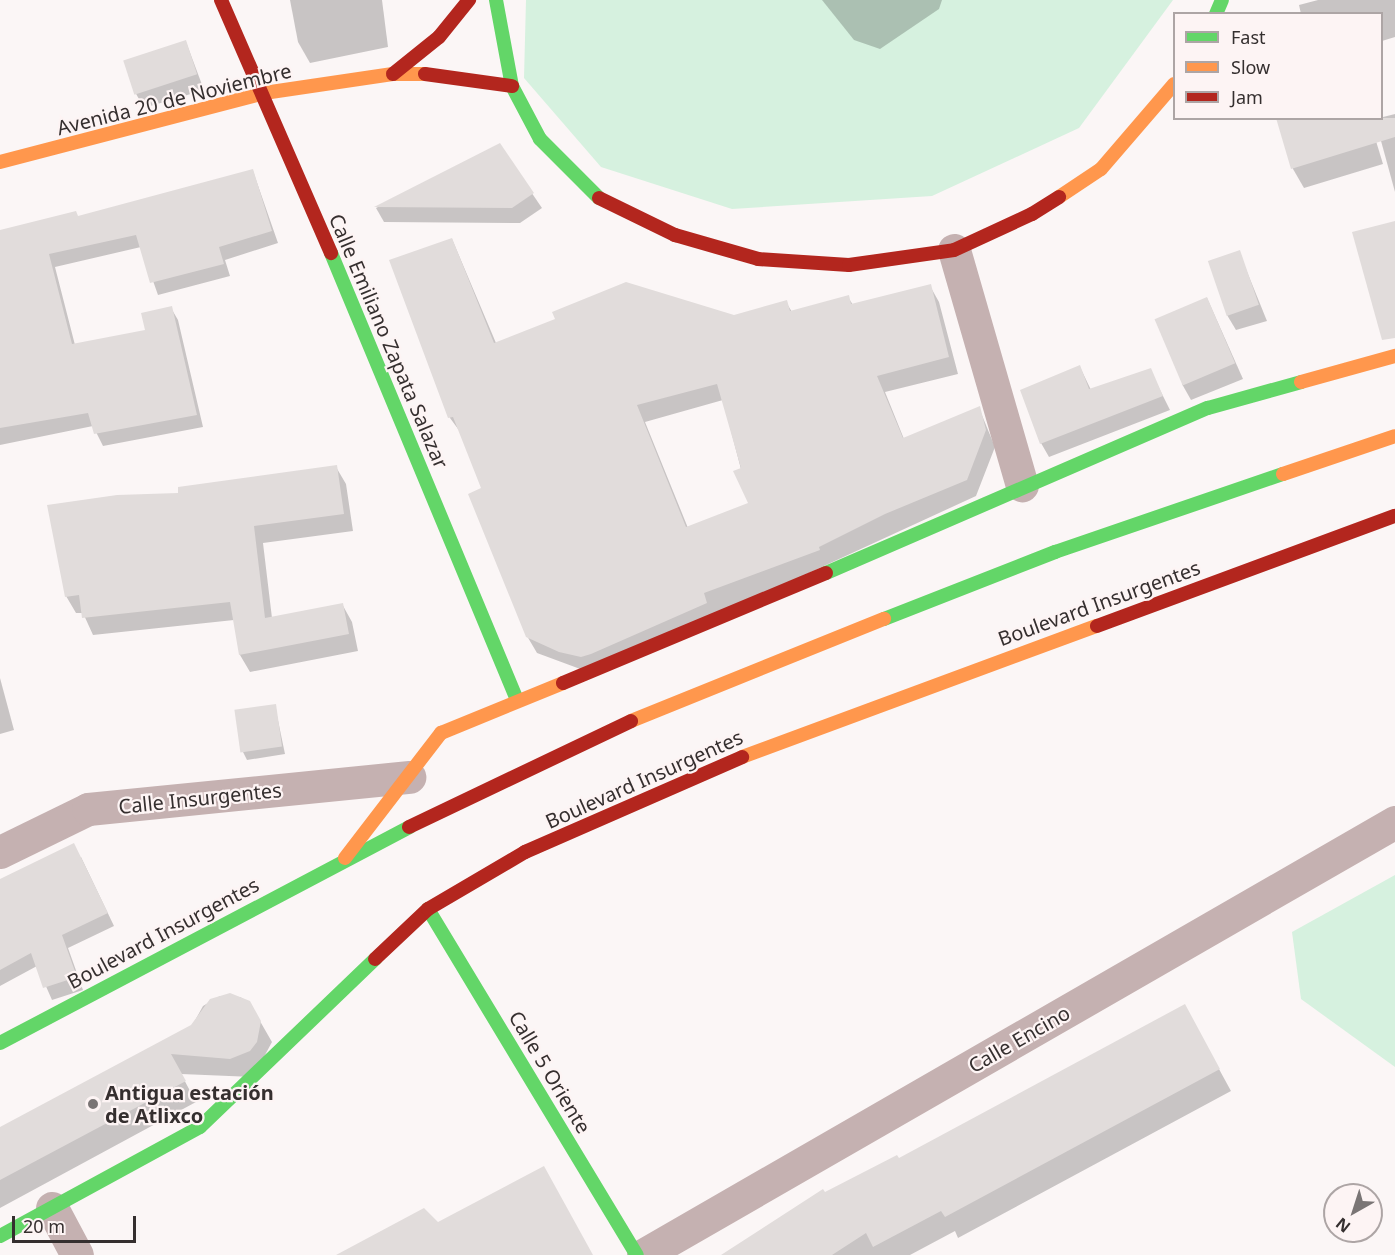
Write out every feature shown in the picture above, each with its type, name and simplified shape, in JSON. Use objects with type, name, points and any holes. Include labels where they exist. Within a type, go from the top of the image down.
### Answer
[{"type":"street","name":"Calle Emiliano Zapata Salazar","points":[[221,0],[264,93],[517,699]]},
{"type":"street","points":[[393,74],[439,37],[469,0]]},
{"type":"street","points":[[496,0],[512,86],[540,140],[593,195],[675,235],[758,259],[849,265],[954,250],[1032,214],[1101,169],[1173,85]]},
{"type":"street","name":"Avenida 20 de Noviembre","points":[[0,162],[264,93],[393,74],[438,74],[512,86]]},
{"type":"street","points":[[954,250],[1022,485]]},
{"type":"street","name":"Boulevard Insurgentes","points":[[345,858],[441,734],[517,699],[598,671],[1022,485],[1208,408],[1395,356]]},
{"type":"street","name":"Boulevard Insurgentes","points":[[0,1043],[345,858],[671,702],[1055,552],[1395,436]]},
{"type":"street","name":"Boulevard Insurgentes","points":[[0,1236],[200,1127],[428,909],[525,852],[706,770],[1395,516]]},
{"type":"street","name":"Calle Insurgentes","points":[[0,852],[88,809],[409,777]]},
{"type":"street","name":"Calle Encino","points":[[643,1255],[1395,822]]},
{"type":"street","name":"Calle 5 Oriente","points":[[428,909],[637,1255]]},
{"type":"street","points":[[52,1208],[77,1255]]},
{"type":"green space","points":[[526,0],[1173,0],[1079,128],[932,196],[732,209],[601,167],[524,78]]},
{"type":"green space","points":[[1395,875],[1395,1067],[1301,999],[1292,932]]},
{"type":"building","points":[[186,40],[197,74],[134,95],[123,60]]},
{"type":"building","points":[[1395,118],[1395,137],[1291,169],[1277,120]]},
{"type":"building","points":[[500,143],[534,193],[512,208],[374,207]]},
{"type":"building","points":[[253,169],[272,231],[219,247],[224,264],[150,283],[136,235],[49,254],[72,344],[145,330],[141,313],[172,306],[197,415],[94,434],[88,413],[0,428],[0,230],[76,211],[78,216]]},
{"type":"building","points":[[1395,221],[1395,338],[1382,340],[1352,232]]},
{"type":"building","points":[[452,238],[494,343],[555,319],[552,312],[626,282],[734,315],[787,300],[790,311],[849,295],[851,304],[931,284],[949,357],[877,376],[903,438],[980,406],[986,430],[967,480],[885,514],[819,547],[820,550],[704,593],[707,603],[591,654],[581,657],[559,652],[526,637],[468,494],[481,488],[453,417],[448,418],[389,260]],"holes":[[[717,384],[741,468],[733,471],[748,503],[686,527],[637,405]]]},
{"type":"building","points":[[1240,250],[1259,305],[1227,316],[1208,261]]},
{"type":"building","points":[[1207,297],[1235,363],[1183,386],[1155,319]]},
{"type":"building","points":[[1080,365],[1089,389],[1151,368],[1163,396],[1040,444],[1020,390]]},
{"type":"building","points":[[337,465],[344,514],[254,526],[265,618],[343,603],[349,634],[239,655],[230,602],[82,618],[79,595],[65,597],[47,505],[117,495],[178,493],[178,487]]},
{"type":"building","points":[[276,704],[282,747],[240,752],[234,710]]},
{"type":"building","points":[[74,843],[108,913],[62,935],[77,977],[43,988],[31,953],[0,970],[0,879]]},
{"type":"building","name":"Antigua estación de Atlixco","points":[[230,993],[250,1001],[261,1021],[257,1042],[250,1051],[230,1059],[171,1054],[186,1081],[0,1180],[0,1127],[191,1025],[210,999]]},
{"type":"building","points":[[1185,1004],[1220,1069],[945,1217],[941,1211],[873,1247],[866,1233],[832,1255],[721,1255],[823,1189],[825,1192],[897,1155],[899,1158]]},
{"type":"building","points":[[544,1166],[593,1255],[336,1255],[424,1208],[438,1222]]},
{"type":"traffic: fast","points":[[496,0],[512,86],[540,139],[599,198]]},
{"type":"traffic: fast","points":[[1217,12],[1222,0]]},
{"type":"traffic: fast","points":[[331,253],[517,699]]},
{"type":"traffic: fast","points":[[826,573],[1208,408],[1301,382]]},
{"type":"traffic: fast","points":[[884,619],[1055,552],[1283,474]]},
{"type":"traffic: fast","points":[[0,1043],[409,827]]},
{"type":"traffic: fast","points":[[428,909],[637,1255]]},
{"type":"traffic: fast","points":[[0,1236],[200,1127],[375,959]]},
{"type":"traffic: slow","points":[[0,162],[264,93],[393,74],[425,74]]},
{"type":"traffic: slow","points":[[1059,197],[1101,169],[1173,85]]},
{"type":"traffic: slow","points":[[1301,382],[1395,356]]},
{"type":"traffic: slow","points":[[1283,474],[1395,436]]},
{"type":"traffic: slow","points":[[631,721],[884,619]]},
{"type":"traffic: slow","points":[[742,757],[1097,626]]},
{"type":"traffic: slow","points":[[345,858],[441,733],[563,683]]},
{"type":"traffic: jam","points":[[221,0],[331,253]]},
{"type":"traffic: jam","points":[[393,74],[439,37],[469,0]]},
{"type":"traffic: jam","points":[[425,74],[512,86]]},
{"type":"traffic: jam","points":[[599,198],[675,235],[758,259],[849,265],[954,250],[1032,214],[1059,197]]},
{"type":"traffic: jam","points":[[1097,626],[1395,516]]},
{"type":"traffic: jam","points":[[563,683],[826,573]]},
{"type":"traffic: jam","points":[[409,827],[631,721]]},
{"type":"traffic: jam","points":[[375,959],[428,909],[525,852],[742,757]]},
{"type":"place","name":"Antigua estación de Atlixco","points":[[93,1104]]}]
